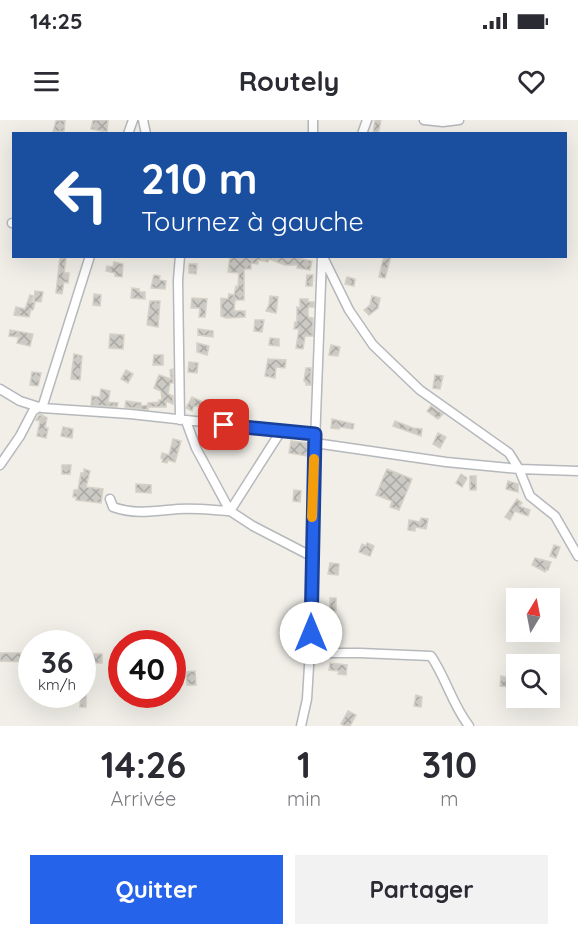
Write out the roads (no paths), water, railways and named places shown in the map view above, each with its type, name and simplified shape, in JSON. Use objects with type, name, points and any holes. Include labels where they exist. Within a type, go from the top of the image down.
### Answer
[{"type":"street","points":[[424,120],[443,122],[459,120]]},
{"type":"street","points":[[0,465],[20,436],[33,411],[40,407],[89,258]]},
{"type":"street","points":[[180,258],[178,280],[183,420],[230,511],[253,526],[311,556]]},
{"type":"street","points":[[301,726],[307,699],[322,258]]},
{"type":"street","points":[[323,258],[349,310],[373,345],[420,390],[509,453],[519,469],[530,496],[555,516],[578,556]]},
{"type":"street","points":[[0,389],[20,401],[72,412],[130,414],[281,430],[446,462],[519,469],[578,471]]},
{"type":"street","points":[[230,511],[281,430]]},
{"type":"street","points":[[110,499],[113,507],[146,513],[180,509],[230,511]]},
{"type":"street","points":[[309,653],[431,656],[443,675],[456,707],[469,726]]}]
